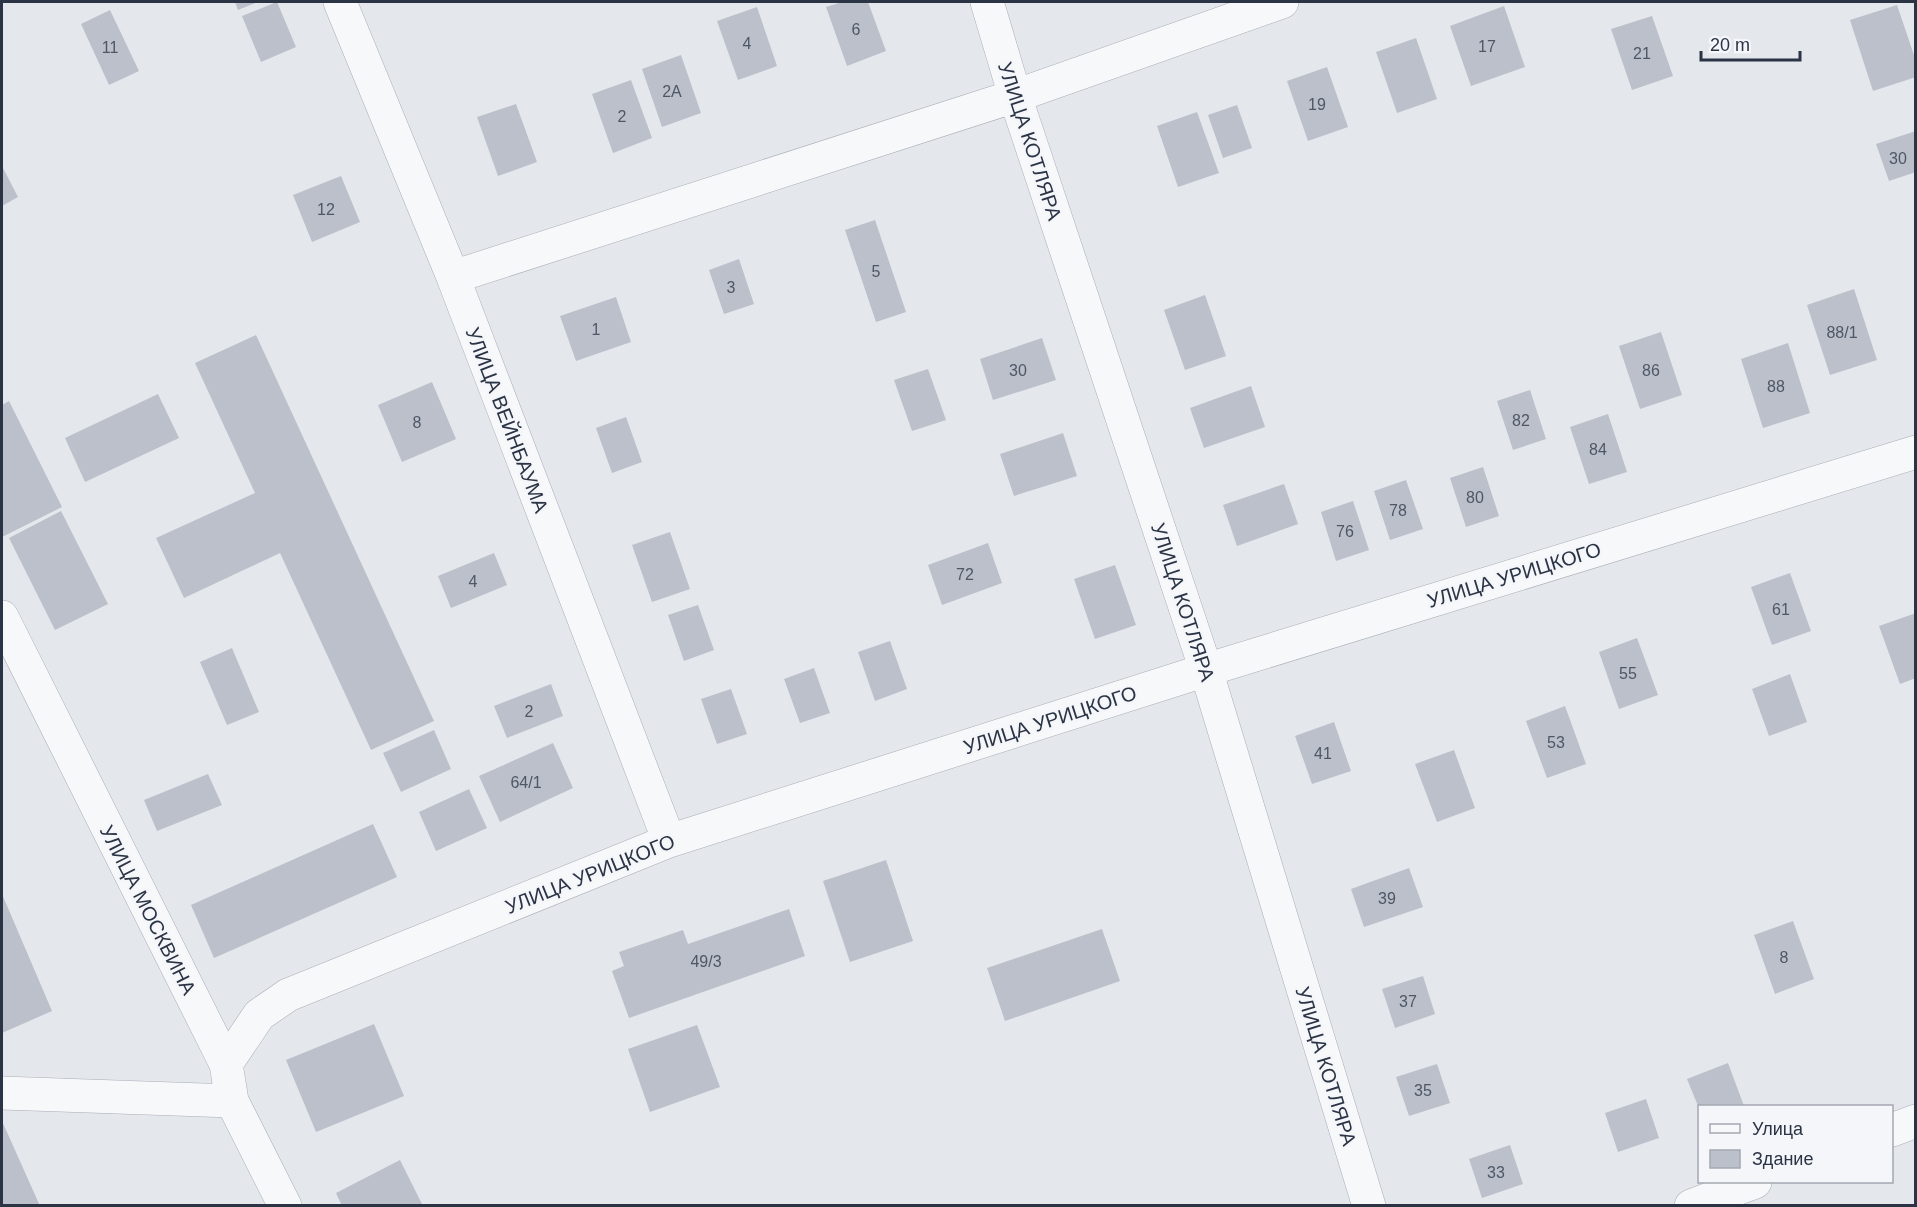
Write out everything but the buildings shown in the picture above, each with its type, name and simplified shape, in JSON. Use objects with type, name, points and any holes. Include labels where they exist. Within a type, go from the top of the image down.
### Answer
[{"type":"street","name":"УЛИЦА ВЕЙНБАУМА","points":[[340,2],[453,277],[669,841]]},
{"type":"street","name":"УЛИЦА КОТЛЯРА","points":[[987,2],[1015,96],[1206,670],[1369,1206]]},
{"type":"street","points":[[453,277],[1015,96],[1282,2]]},
{"type":"street","name":"УЛИЦА УРИЦКОГО","points":[[226,1064],[259,1015],[288,995],[669,841],[1206,670],[1916,452]]},
{"type":"street","name":"УЛИЦА МОСКВИНА","points":[[2,617],[226,1064],[232,1101],[285,1206]]},
{"type":"street","points":[[2,1093],[232,1101]]},
{"type":"street","points":[[1893,1130],[1916,1121]]},
{"type":"street","points":[[1691,1206],[1752,1183]]}]
